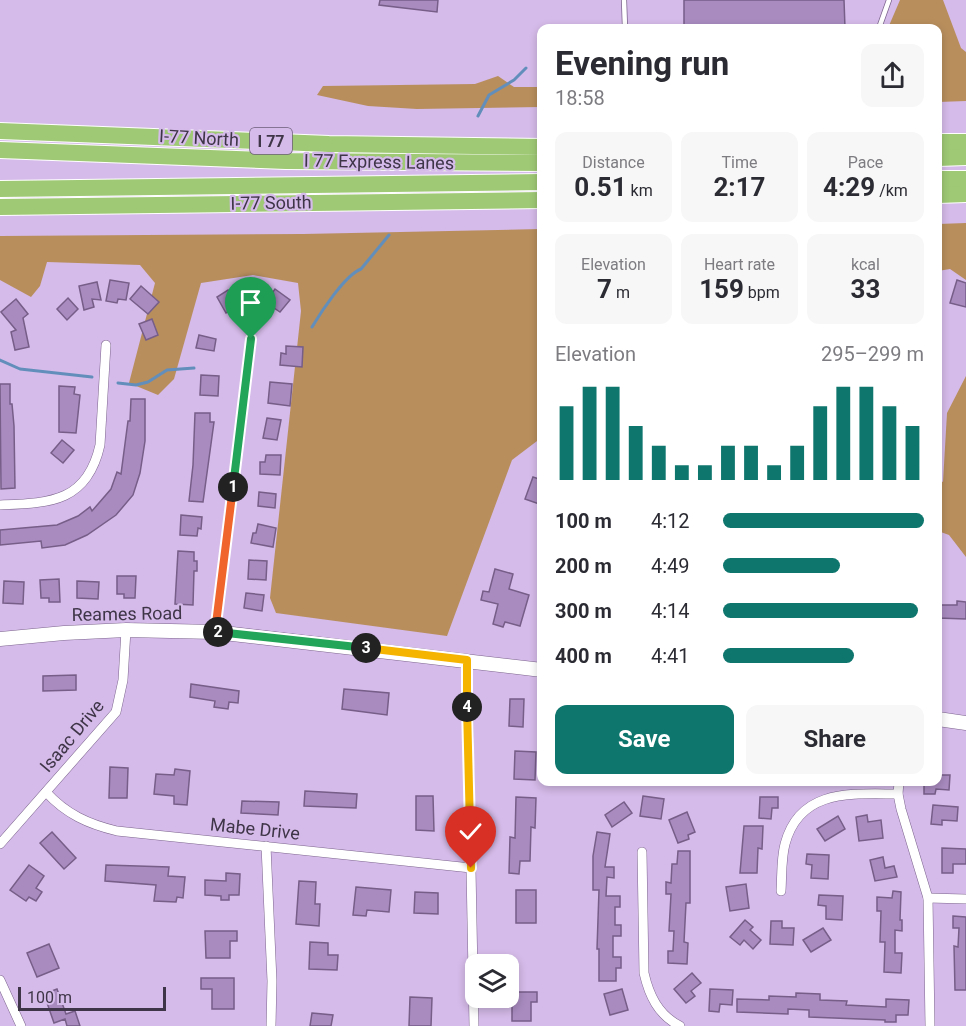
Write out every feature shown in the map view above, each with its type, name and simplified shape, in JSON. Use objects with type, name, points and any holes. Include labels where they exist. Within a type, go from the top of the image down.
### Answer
[{"type":"highway","name":"I-77 North","points":[[0,131],[329,144],[537,147]]},
{"type":"highway","points":[[942,142],[966,142]]},
{"type":"highway","name":"I 77 Express Lanes","points":[[0,150],[286,161],[537,163]]},
{"type":"highway","points":[[0,159],[36,151]]},
{"type":"highway","points":[[942,158],[966,157]]},
{"type":"highway","points":[[942,179],[966,179]]},
{"type":"highway","points":[[0,180],[39,180],[70,187]]},
{"type":"highway","name":"I 77 Express Lanes","points":[[0,189],[537,182]]},
{"type":"highway","points":[[942,195],[966,194]]},
{"type":"highway","name":"I-77 South","points":[[0,207],[537,200]]},
{"type":"main road","name":"Reames Road","points":[[0,639],[126,630],[215,632],[537,669]]},
{"type":"main road","points":[[942,720],[966,723]]},
{"type":"street","points":[[215,632],[251,339]]},
{"type":"street","points":[[0,505],[39,503],[62,498],[92,470],[100,445],[106,345]]},
{"type":"street","name":"Isaac Drive","points":[[0,844],[116,712],[123,680],[126,630]]},
{"type":"street","points":[[467,660],[474,1026]]},
{"type":"street","points":[[899,786],[898,794],[928,898],[930,1026]]},
{"type":"street","name":"Mabe Drive","points":[[46,792],[69,813],[98,826],[117,831],[471,868]]},
{"type":"street","points":[[781,891],[785,846],[800,815],[822,800],[833,796],[898,794]]},
{"type":"street","points":[[266,846],[272,1026]]},
{"type":"street","points":[[642,852],[644,973],[648,990],[656,1004],[663,1014],[680,1026]]},
{"type":"street","points":[[928,898],[966,898]]},
{"type":"street","points":[[0,980],[21,1026]]},
{"type":"lane","points":[[624,0],[625,24]]},
{"type":"lane","points":[[881,24],[890,0]]},
{"type":"shaded area","points":[[900,0],[943,0],[961,48],[966,52],[966,101],[942,102],[942,24],[890,24]]},
{"type":"shaded area","points":[[498,76],[514,87],[537,87],[537,107],[417,109],[368,106],[317,95],[323,86],[475,84]]},
{"type":"shaded area","points":[[966,223],[966,280],[950,269],[942,270],[942,224]]},
{"type":"shaded area","points":[[537,229],[537,441],[512,460],[447,636],[276,613],[270,598],[301,311],[298,283],[253,275],[201,283],[174,379],[158,395],[129,383],[155,283],[140,265],[47,262],[40,286],[31,297],[0,280],[0,236],[303,234]]},
{"type":"shaded area","points":[[966,376],[966,557],[949,535],[942,532],[942,481],[947,413]]},
{"type":"building","points":[[380,0],[438,0],[437,12],[379,5]]},
{"type":"building","points":[[684,0],[844,0],[845,24],[684,24]]},
{"type":"building","points":[[110,280],[129,283],[126,300],[118,299],[117,303],[106,301]]},
{"type":"building","points":[[957,280],[966,283],[966,307],[950,303]]},
{"type":"building","points":[[97,282],[101,300],[92,299],[94,307],[84,310],[79,286]]},
{"type":"building","points":[[141,286],[159,302],[148,314],[130,299]]},
{"type":"building","points":[[275,289],[290,300],[280,312],[274,308],[271,312],[263,306]]},
{"type":"building","points":[[228,290],[238,306],[226,313],[217,297]]},
{"type":"building","points":[[68,298],[78,309],[67,320],[57,309]]},
{"type":"building","points":[[16,299],[28,314],[23,318],[29,347],[15,350],[11,332],[16,330],[1,312]]},
{"type":"building","points":[[152,319],[158,335],[146,340],[139,324]]},
{"type":"building","points":[[199,335],[216,339],[214,351],[196,348]]},
{"type":"building","points":[[286,346],[303,347],[302,367],[280,365],[281,353],[286,354]]},
{"type":"building","points":[[201,375],[219,376],[218,396],[200,395]]},
{"type":"building","points":[[270,382],[292,384],[290,406],[268,403]]},
{"type":"building","points":[[0,384],[10,384],[10,404],[12,404],[14,426],[15,488],[1,489]]},
{"type":"building","points":[[59,386],[75,387],[74,394],[80,395],[76,433],[59,432]]},
{"type":"building","points":[[131,399],[145,399],[145,441],[140,473],[133,495],[116,515],[87,535],[65,545],[42,548],[41,541],[0,545],[0,530],[57,525],[78,516],[90,507],[92,511],[111,489],[117,472],[121,474],[128,421],[130,421]]},
{"type":"building","points":[[195,413],[210,413],[210,422],[214,422],[203,502],[189,501]]},
{"type":"building","points":[[267,418],[281,420],[277,440],[263,438]]},
{"type":"building","points":[[62,440],[74,450],[63,463],[51,453]]},
{"type":"building","points":[[266,455],[281,455],[280,475],[260,474],[260,462],[265,462]]},
{"type":"building","points":[[533,477],[537,478],[537,503],[525,499]]},
{"type":"building","points":[[259,492],[276,494],[275,508],[258,506]]},
{"type":"building","points":[[181,515],[202,517],[201,529],[198,528],[197,536],[180,535]]},
{"type":"building","points":[[258,524],[276,528],[273,547],[251,543]]},
{"type":"building","points":[[178,551],[194,552],[194,561],[197,561],[197,571],[194,571],[193,605],[175,604]]},
{"type":"building","points":[[249,560],[267,561],[266,580],[248,579]]},
{"type":"building","points":[[495,569],[513,574],[509,589],[529,595],[520,626],[505,622],[503,627],[493,624],[498,604],[481,600],[483,591],[489,592]]},
{"type":"building","points":[[117,576],[136,576],[135,598],[124,598],[124,594],[117,594]]},
{"type":"building","points":[[59,579],[60,602],[49,602],[49,598],[41,598],[40,580]]},
{"type":"building","points":[[4,581],[24,582],[23,604],[3,603]]},
{"type":"building","points":[[77,581],[99,582],[98,599],[77,598]]},
{"type":"building","points":[[246,593],[264,595],[262,611],[244,608]]},
{"type":"building","points":[[957,601],[966,602],[966,619],[942,618],[942,605],[957,605]]},
{"type":"building","points":[[76,675],[76,690],[43,691],[43,676]]},
{"type":"building","points":[[191,684],[239,691],[238,703],[229,702],[228,709],[214,707],[215,701],[190,697]]},
{"type":"building","points":[[344,689],[389,693],[387,715],[342,709]]},
{"type":"building","points":[[510,699],[524,699],[523,727],[509,726]]},
{"type":"building","points":[[515,751],[536,752],[535,780],[514,779]]},
{"type":"building","points":[[110,767],[128,768],[127,798],[109,798]]},
{"type":"building","points":[[175,769],[190,771],[187,805],[174,804],[174,796],[154,794],[156,774],[174,775]]},
{"type":"building","points":[[942,775],[950,775],[949,790],[936,789],[935,794],[924,794],[924,786],[942,786]]},
{"type":"building","points":[[305,791],[357,794],[356,808],[304,806]]},
{"type":"building","points":[[416,796],[433,796],[434,831],[416,830]]},
{"type":"building","points":[[643,796],[664,799],[661,819],[640,816]]},
{"type":"building","points":[[516,797],[536,798],[535,828],[531,827],[530,861],[520,861],[519,874],[509,873],[510,837],[515,838]]},
{"type":"building","points":[[760,797],[778,797],[778,808],[772,808],[771,819],[759,818]]},
{"type":"building","points":[[242,801],[279,802],[278,815],[241,813]]},
{"type":"building","points":[[624,802],[632,813],[612,827],[605,815]]},
{"type":"building","points":[[933,805],[958,807],[957,821],[942,820],[942,825],[931,824]]},
{"type":"building","points":[[687,812],[695,832],[688,835],[689,839],[678,843],[669,820]]},
{"type":"building","points":[[867,815],[868,822],[881,820],[883,838],[859,841],[856,817]]},
{"type":"building","points":[[838,816],[845,829],[825,841],[817,829]]},
{"type":"building","points":[[744,826],[763,826],[762,849],[758,848],[757,873],[740,873]]},
{"type":"building","points":[[52,832],[76,858],[64,869],[40,843]]},
{"type":"building","points":[[597,832],[610,834],[605,867],[614,867],[614,878],[607,877],[606,896],[620,896],[620,907],[615,907],[615,925],[621,925],[621,936],[613,936],[613,957],[621,957],[621,968],[616,968],[616,981],[599,981],[599,949],[597,949],[599,890],[593,890],[593,856]]},
{"type":"building","points":[[942,848],[966,849],[966,864],[953,864],[953,873],[942,873]]},
{"type":"building","points":[[678,851],[690,851],[690,903],[686,903],[684,942],[688,943],[687,964],[668,963],[668,951],[673,951],[674,931],[669,931],[671,894],[666,894],[666,882],[671,883],[672,864],[677,864]]},
{"type":"building","points":[[807,854],[829,855],[828,879],[811,878],[812,865],[806,864]]},
{"type":"building","points":[[883,857],[885,868],[894,866],[897,877],[875,881],[870,860]]},
{"type":"building","points":[[29,865],[44,876],[36,888],[42,892],[36,901],[29,897],[26,901],[10,890]]},
{"type":"building","points":[[106,865],[169,867],[168,876],[185,877],[183,898],[177,897],[176,902],[154,901],[156,885],[105,881]]},
{"type":"building","points":[[226,873],[240,874],[239,895],[229,895],[229,900],[221,900],[221,896],[205,895],[205,880],[226,881]]},
{"type":"building","points":[[299,881],[316,882],[315,904],[320,904],[319,926],[296,924]]},
{"type":"building","points":[[746,884],[749,908],[730,911],[726,887]]},
{"type":"building","points":[[356,887],[391,890],[389,912],[367,910],[366,916],[353,915]]},
{"type":"building","points":[[516,890],[536,890],[536,923],[516,923]]},
{"type":"building","points":[[893,891],[901,892],[902,931],[895,930],[895,953],[902,953],[901,973],[884,972],[885,942],[880,942],[881,911],[877,911],[877,897],[892,898]]},
{"type":"building","points":[[415,892],[438,893],[438,914],[414,913]]},
{"type":"building","points":[[819,895],[843,896],[842,920],[826,919],[826,906],[818,905]]},
{"type":"building","points":[[953,916],[966,917],[966,990],[955,990],[954,946],[958,947],[959,928],[953,928]]},
{"type":"building","points":[[745,920],[753,927],[750,930],[761,940],[753,949],[744,940],[740,945],[730,937]]},
{"type":"building","points":[[771,921],[782,921],[782,928],[794,928],[793,945],[770,944]]},
{"type":"building","points":[[823,928],[831,940],[811,952],[803,940]]},
{"type":"building","points":[[205,931],[237,931],[237,941],[230,941],[230,958],[206,958]]},
{"type":"building","points":[[310,942],[328,943],[328,955],[338,955],[337,970],[309,969]]},
{"type":"building","points":[[49,944],[59,968],[37,977],[27,953]]},
{"type":"building","points":[[692,973],[701,983],[691,991],[695,996],[686,1003],[674,989]]},
{"type":"building","points":[[201,978],[234,978],[234,1009],[212,1009],[212,989],[201,989]]},
{"type":"building","points":[[57,989],[66,1014],[75,1011],[80,1026],[67,1026],[65,1019],[54,1023],[44,994]]},
{"type":"building","points":[[622,989],[628,1010],[610,1015],[604,994]]},
{"type":"building","points":[[710,989],[733,990],[732,1005],[720,1004],[719,1012],[709,1011]]},
{"type":"building","points":[[519,992],[537,992],[537,1002],[531,1002],[531,1021],[512,1021],[512,1008],[519,1008]]},
{"type":"building","points":[[796,993],[820,994],[820,1000],[847,1001],[846,1005],[886,1007],[886,999],[909,1000],[908,1015],[896,1015],[896,1022],[885,1022],[885,1020],[809,1017],[809,1010],[788,1009],[788,1014],[737,1012],[737,999],[769,1000],[769,996],[796,997]]},
{"type":"building","points":[[410,997],[432,998],[431,1026],[409,1026]]},
{"type":"building","points":[[312,1013],[333,1015],[331,1026],[310,1026]]},
{"type":"waterway","points":[[478,116],[489,95],[514,80],[526,68]]},
{"type":"waterway","points":[[312,327],[341,286],[361,269],[389,235]]},
{"type":"waterway","points":[[0,360],[20,369],[92,377]]},
{"type":"waterway","points":[[118,383],[136,385],[148,382],[167,370],[194,368]]},
{"type":"route","points":[[251,339],[215,632],[467,660],[471,868]]}]
